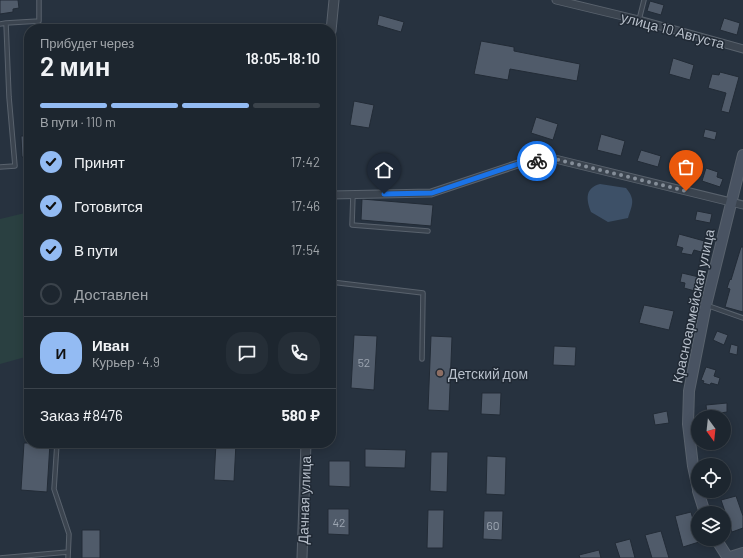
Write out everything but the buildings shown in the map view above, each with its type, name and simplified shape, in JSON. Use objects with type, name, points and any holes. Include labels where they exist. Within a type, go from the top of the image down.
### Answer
[{"type":"main road","name":"Красноармейская улица","points":[[692,458],[688,424],[691,384],[706,305],[743,155]]},
{"type":"main road","points":[[720,546],[728,558],[743,553]]},
{"type":"street","points":[[332,24],[334,0]]},
{"type":"street","name":"улица 10 Августа","points":[[556,0],[639,20],[743,49]]},
{"type":"street","points":[[336,195],[432,193],[518,164],[551,158],[743,205]]},
{"type":"street","name":"Дачная улица","points":[[302,558],[306,448]]},
{"type":"lane","points":[[0,24],[39,21],[39,0]]},
{"type":"lane","points":[[639,20],[644,0]]},
{"type":"lane","points":[[0,167],[16,166],[9,97],[6,23]]},
{"type":"lane","points":[[353,194],[352,225],[428,231]]},
{"type":"lane","points":[[336,283],[423,293],[422,359]]},
{"type":"lane","points":[[706,305],[743,318]]},
{"type":"lane","points":[[57,448],[54,489],[69,534],[68,558]]},
{"type":"lane","points":[[0,558],[68,552]]},
{"type":"green space","points":[[24,213],[24,357],[0,364],[0,219]]},
{"type":"water","points":[[600,184],[626,188],[632,199],[632,206],[628,218],[608,222],[591,212],[588,203],[589,191]]},
{"type":"way so far","points":[[537,161],[551,158],[686,191]]},
{"type":"place","name":"Детский дом","points":[[440,373]]},
{"type":"route","points":[[384,194],[432,193],[518,164],[537,161]]}]
